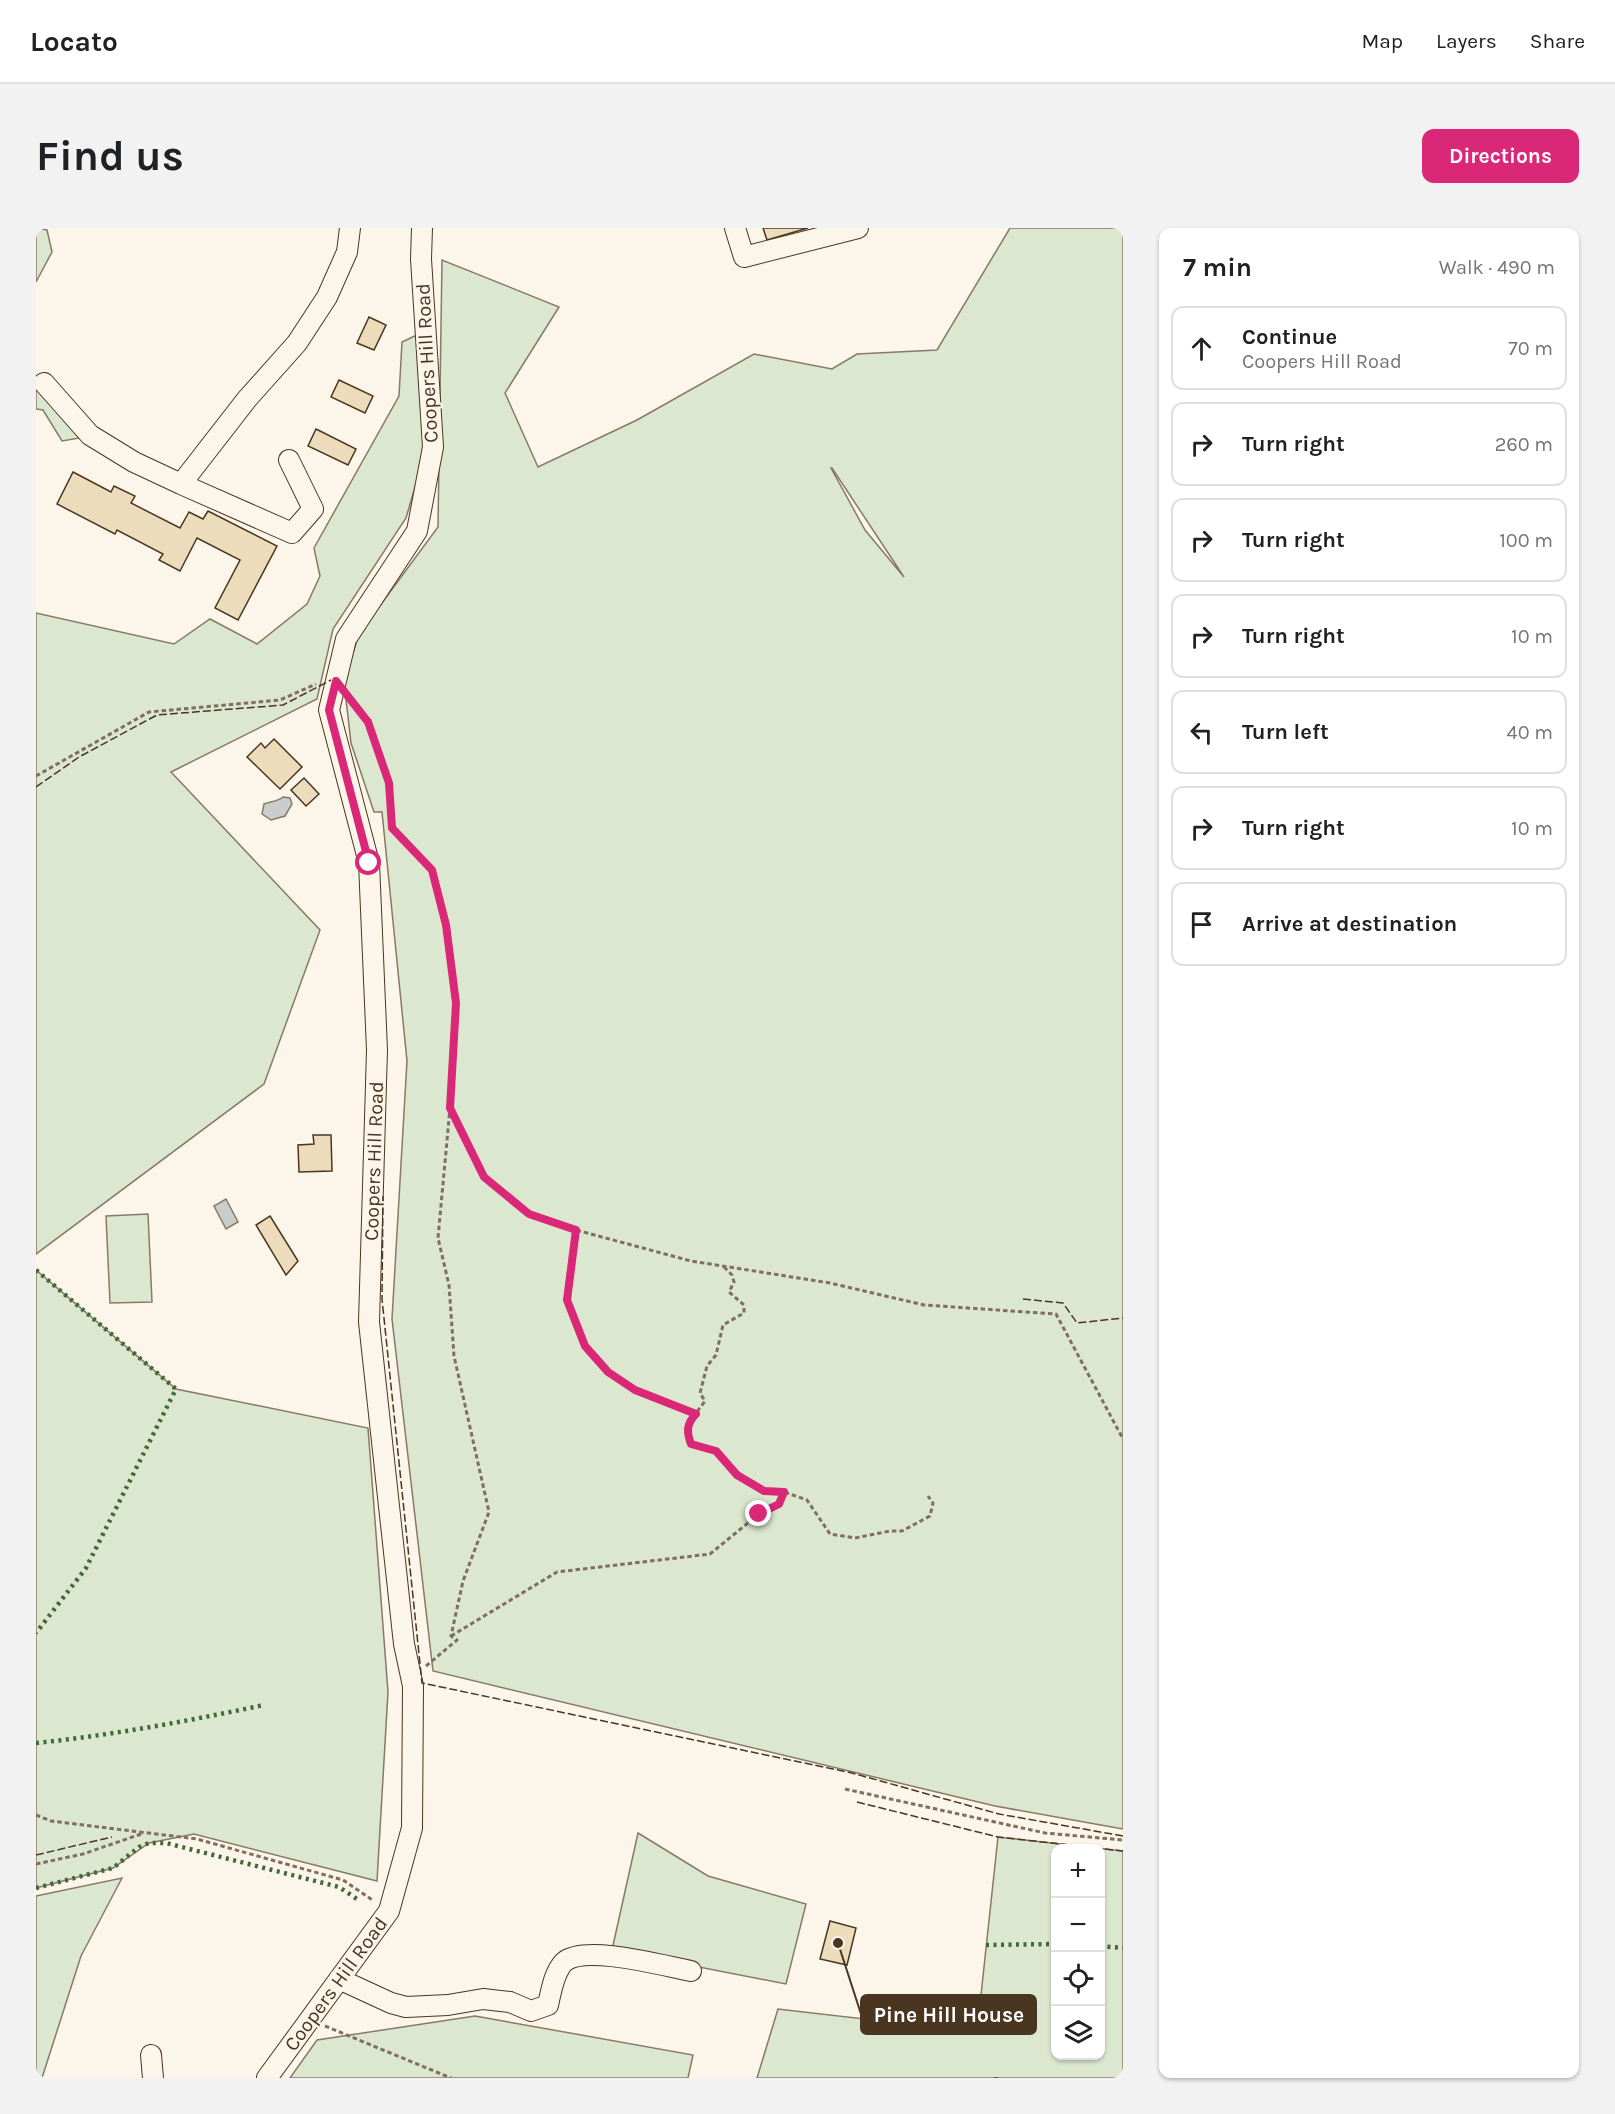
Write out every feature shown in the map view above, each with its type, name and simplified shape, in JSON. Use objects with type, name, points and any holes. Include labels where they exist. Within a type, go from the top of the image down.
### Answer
[{"type":"street","points":[[181,483],[247,399],[297,344],[327,297],[347,252],[350,228]]},
{"type":"street","name":"Coopers Hill Road","points":[[267,2078],[389,1911],[412,1828],[413,1686],[404,1644],[369,1322],[377,1050],[369,863],[329,710],[346,639],[417,531],[433,447],[421,259],[422,228]]},
{"type":"street","points":[[735,228],[744,257],[858,228]]},
{"type":"street","points":[[44,383],[90,435],[134,462],[292,533],[313,508],[289,460]]},
{"type":"street","points":[[339,1979],[391,2003],[406,2007],[448,2005],[483,1999],[510,2002],[531,2011],[548,2005],[556,1976],[564,1962],[579,1955],[597,1954],[691,1971]]},
{"type":"street","points":[[151,2055],[153,2078]]},
{"type":"path","points":[[36,776],[149,712],[280,700],[337,678],[368,722],[389,783],[392,828],[432,870],[446,925],[456,1003],[450,1108],[438,1238],[449,1285],[454,1356],[489,1512],[463,1581],[451,1636]]},
{"type":"path","points":[[450,1108],[484,1177],[529,1214],[576,1230],[691,1261],[830,1283],[924,1305],[1056,1314],[1123,1439]]},
{"type":"path","points":[[576,1230],[567,1300],[585,1346],[608,1372],[635,1390],[696,1414]]},
{"type":"path","points":[[724,1267],[732,1275],[734,1282],[729,1292],[744,1305],[744,1313],[723,1325],[716,1355],[707,1366],[700,1393],[705,1401],[690,1420],[687,1433],[691,1444],[716,1451],[737,1475],[764,1491],[784,1492],[807,1500],[830,1534],[855,1538],[902,1531],[930,1516],[933,1503],[928,1496]]},
{"type":"path","points":[[451,1636],[557,1572],[710,1554],[759,1514],[779,1504],[784,1492]]},
{"type":"path","points":[[430,1663],[457,1640],[451,1636]]},
{"type":"path","points":[[845,1789],[1045,1833],[1123,1840]]},
{"type":"path","points":[[36,1815],[51,1821],[197,1839],[343,1880],[389,1911]]},
{"type":"path","points":[[36,1864],[83,1854],[145,1833]]},
{"type":"path","points":[[309,2020],[451,2078]]},
{"type":"green space","points":[[36,228],[47,230],[52,252],[36,282]]},
{"type":"green space","points":[[1010,228],[1123,228],[1123,1829],[995,1806],[433,1671],[392,1319],[407,1061],[382,812],[374,812],[351,743],[344,682],[359,634],[438,527],[442,260],[559,307],[505,393],[538,467],[637,420],[754,354],[832,369],[857,354],[937,350]],"holes":[[[832,468],[904,577],[865,530]]]},
{"type":"green space","points":[[417,335],[427,446],[406,518],[333,629],[317,699],[171,772],[320,930],[264,1084],[36,1254],[36,613],[174,644],[210,619],[257,644],[307,604],[320,576],[314,548],[399,396],[402,342]]},
{"type":"green space","points":[[36,387],[85,437],[62,441],[43,410],[36,409]]},
{"type":"green space","points":[[148,1214],[152,1302],[110,1303],[106,1216]]},
{"type":"green space","points":[[36,1270],[176,1389],[368,1428],[388,1692],[377,1881],[194,1834],[149,1843],[113,1868],[36,1888]]},
{"type":"green space","points":[[638,1833],[708,1876],[806,1904],[786,1984],[612,1950]]},
{"type":"green space","points":[[998,1837],[1060,1844],[1051,1844],[1051,2060],[1105,2060],[1105,1849],[1123,1851],[1123,2078],[757,2078],[778,2009],[977,2032]]},
{"type":"green space","points":[[122,1878],[81,1956],[42,2078],[36,2078],[36,1896]]},
{"type":"green space","points":[[475,2016],[693,2055],[688,2078],[290,2078],[317,2040]]},
{"type":"shaded area","points":[[283,797],[290,798],[292,804],[285,816],[271,820],[262,814],[264,804]]},
{"type":"shaded area","points":[[226,1199],[238,1222],[226,1229],[214,1206]]},
{"type":"building","points":[[763,228],[808,228],[767,240]]},
{"type":"building","points":[[369,317],[386,325],[374,350],[357,343]]},
{"type":"building","points":[[339,380],[373,396],[365,413],[331,397]]},
{"type":"building","points":[[316,429],[356,449],[348,465],[308,446]]},
{"type":"building","points":[[73,472],[111,492],[114,486],[135,496],[131,503],[180,528],[189,512],[203,519],[208,511],[277,546],[238,620],[215,608],[240,560],[197,538],[180,571],[159,560],[163,554],[117,530],[115,534],[57,504]]},
{"type":"building","points":[[274,739],[302,767],[280,789],[247,757],[261,743],[265,748]]},
{"type":"building","points":[[304,778],[319,794],[306,806],[291,790]]},
{"type":"building","points":[[313,1135],[331,1135],[332,1171],[299,1172],[298,1145],[314,1144]]},
{"type":"building","points":[[270,1216],[298,1261],[286,1275],[256,1225]]},
{"type":"building","points":[[830,1921],[856,1928],[847,1965],[820,1959]]},
{"type":"hedge","points":[[36,1270],[176,1389],[86,1568],[36,1633]]},
{"type":"hedge","points":[[36,1743],[150,1727],[264,1705]]},
{"type":"hedge","points":[[36,1888],[113,1868],[139,1847],[149,1843],[166,1843],[339,1887],[360,1901]]},
{"type":"hedge","points":[[986,1945],[1051,1944]]},
{"type":"hedge","points":[[1105,1946],[1123,1948]]},
{"type":"fence","points":[[36,787],[79,757],[157,715],[283,705],[331,680]]},
{"type":"fence","points":[[383,1196],[382,1299],[422,1683],[852,1773],[999,1814],[1123,1836]]},
{"type":"fence","points":[[1023,1299],[1063,1303],[1077,1323],[1123,1318]]},
{"type":"fence","points":[[857,1802],[998,1837],[1123,1851]]},
{"type":"fence","points":[[36,1855],[112,1837]]},
{"type":"place","name":"Pine Hill House","points":[[838,1943]]},
{"type":"route","points":[[369,863],[329,710],[336,681],[368,722],[389,783],[392,828],[432,870],[446,925],[456,1003],[450,1108],[484,1177],[529,1214],[576,1230],[567,1300],[585,1346],[608,1372],[635,1390],[696,1414],[690,1420],[687,1433],[691,1444],[716,1451],[737,1475],[764,1491],[784,1492],[779,1504],[759,1514]]}]
